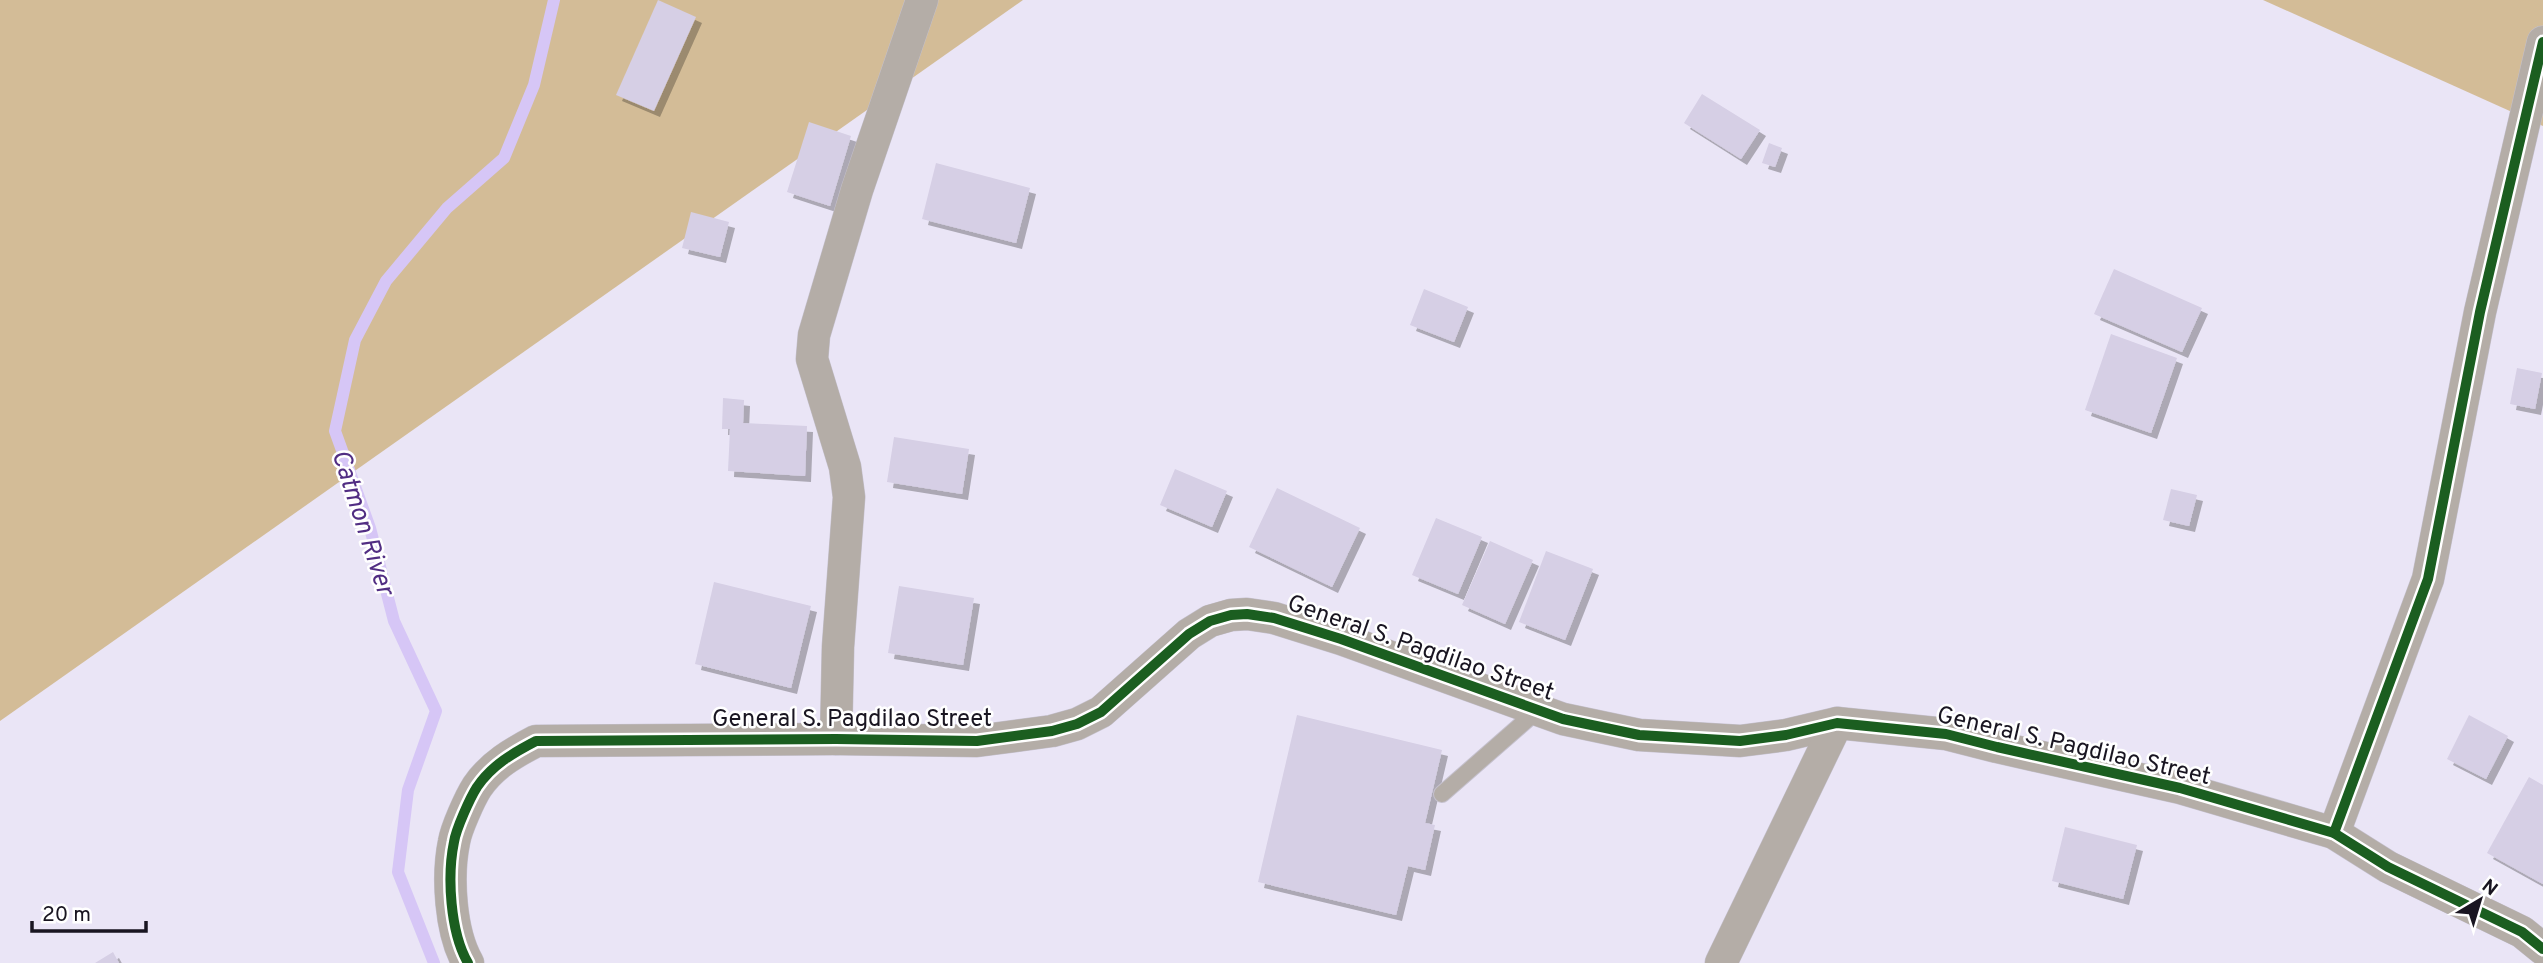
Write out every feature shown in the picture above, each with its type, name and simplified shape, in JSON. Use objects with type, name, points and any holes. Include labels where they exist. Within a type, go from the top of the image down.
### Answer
[{"type":"street","points":[[836,739],[838,647],[849,497],[845,467],[813,359],[814,335],[857,191],[922,0]]},
{"type":"street","points":[[2334,834],[2428,579],[2480,312],[2543,42]]},
{"type":"street","name":"General S. Pagdilao Street","points":[[468,963],[463,953],[451,901],[454,840],[477,788],[504,758],[536,741],[976,741],[1052,731],[1077,724],[1101,712],[1189,634],[1210,621],[1247,614],[1275,618],[1341,639],[1563,719],[1639,735],[1740,741],[1786,735],[1837,723],[1946,734],[2180,788],[2334,834],[2388,867],[2522,932],[2543,949]]},
{"type":"street","points":[[1721,963],[1837,723]]},
{"type":"lane","points":[[1442,794],[1538,710]]},
{"type":"shaded area","points":[[0,0],[1023,0],[0,721]]},
{"type":"shaded area","points":[[2263,0],[2543,0],[2543,126]]},
{"type":"building","points":[[658,0],[696,17],[654,111],[616,95]]},
{"type":"building","points":[[1702,94],[1760,130],[1741,159],[1684,123]]},
{"type":"building","points":[[809,122],[851,136],[830,206],[787,192]]},
{"type":"building","points":[[1769,143],[1782,148],[1775,167],[1762,163]]},
{"type":"building","points":[[936,163],[1030,188],[1016,243],[922,219]]},
{"type":"building","points":[[691,212],[729,222],[720,257],[682,248]]},
{"type":"building","points":[[2114,269],[2202,308],[2182,352],[2094,314]]},
{"type":"building","points":[[1424,289],[1468,307],[1454,342],[1410,325]]},
{"type":"building","points":[[2111,334],[2177,358],[2151,433],[2085,410]]},
{"type":"building","points":[[2517,368],[2542,373],[2535,409],[2510,404]]},
{"type":"building","points":[[723,398],[744,400],[743,423],[807,426],[805,476],[728,471],[730,429],[722,429]]},
{"type":"building","points":[[894,437],[969,449],[962,494],[887,482]]},
{"type":"building","points":[[1175,469],[1227,491],[1212,527],[1160,505]]},
{"type":"building","points":[[1277,488],[1360,528],[1332,587],[1249,547]]},
{"type":"building","points":[[2171,489],[2197,495],[2189,526],[2163,520]]},
{"type":"building","points":[[1436,518],[1482,537],[1458,594],[1412,575]]},
{"type":"building","points":[[1490,541],[1533,560],[1505,624],[1462,605]]},
{"type":"building","points":[[1546,551],[1593,569],[1565,640],[1519,622]]},
{"type":"building","points":[[714,582],[811,606],[791,688],[695,664]]},
{"type":"building","points":[[899,586],[974,598],[963,665],[888,653]]},
{"type":"building","points":[[1297,715],[1442,750],[1425,823],[1435,825],[1425,870],[1408,866],[1396,915],[1258,882]]},
{"type":"building","points":[[2469,715],[2508,736],[2486,779],[2447,759]]},
{"type":"building","points":[[2529,777],[2543,785],[2543,884],[2487,853]]},
{"type":"building","points":[[2065,827],[2137,845],[2123,899],[2052,881]]},
{"type":"building","points":[[113,952],[119,963],[95,963]]},
{"type":"waterway","name":"Catmon River","points":[[434,963],[398,872],[408,790],[436,711],[394,621],[370,528],[335,431],[355,340],[386,281],[447,208],[504,158],[534,85],[554,0]]},
{"type":"cycle path","points":[[2334,833],[2428,579],[2480,312],[2543,42]]},
{"type":"cycle path","points":[[468,963],[457,936],[452,904],[451,871],[455,836],[471,798],[483,779],[504,760],[536,741],[977,741],[1052,731],[1077,724],[1101,712],[1189,634],[1210,621],[1247,614],[1274,618],[1341,639],[1563,719],[1639,735],[1740,741],[1786,735],[1837,723],[1946,734],[2180,788],[2334,833],[2388,867],[2522,932],[2543,949]]}]
